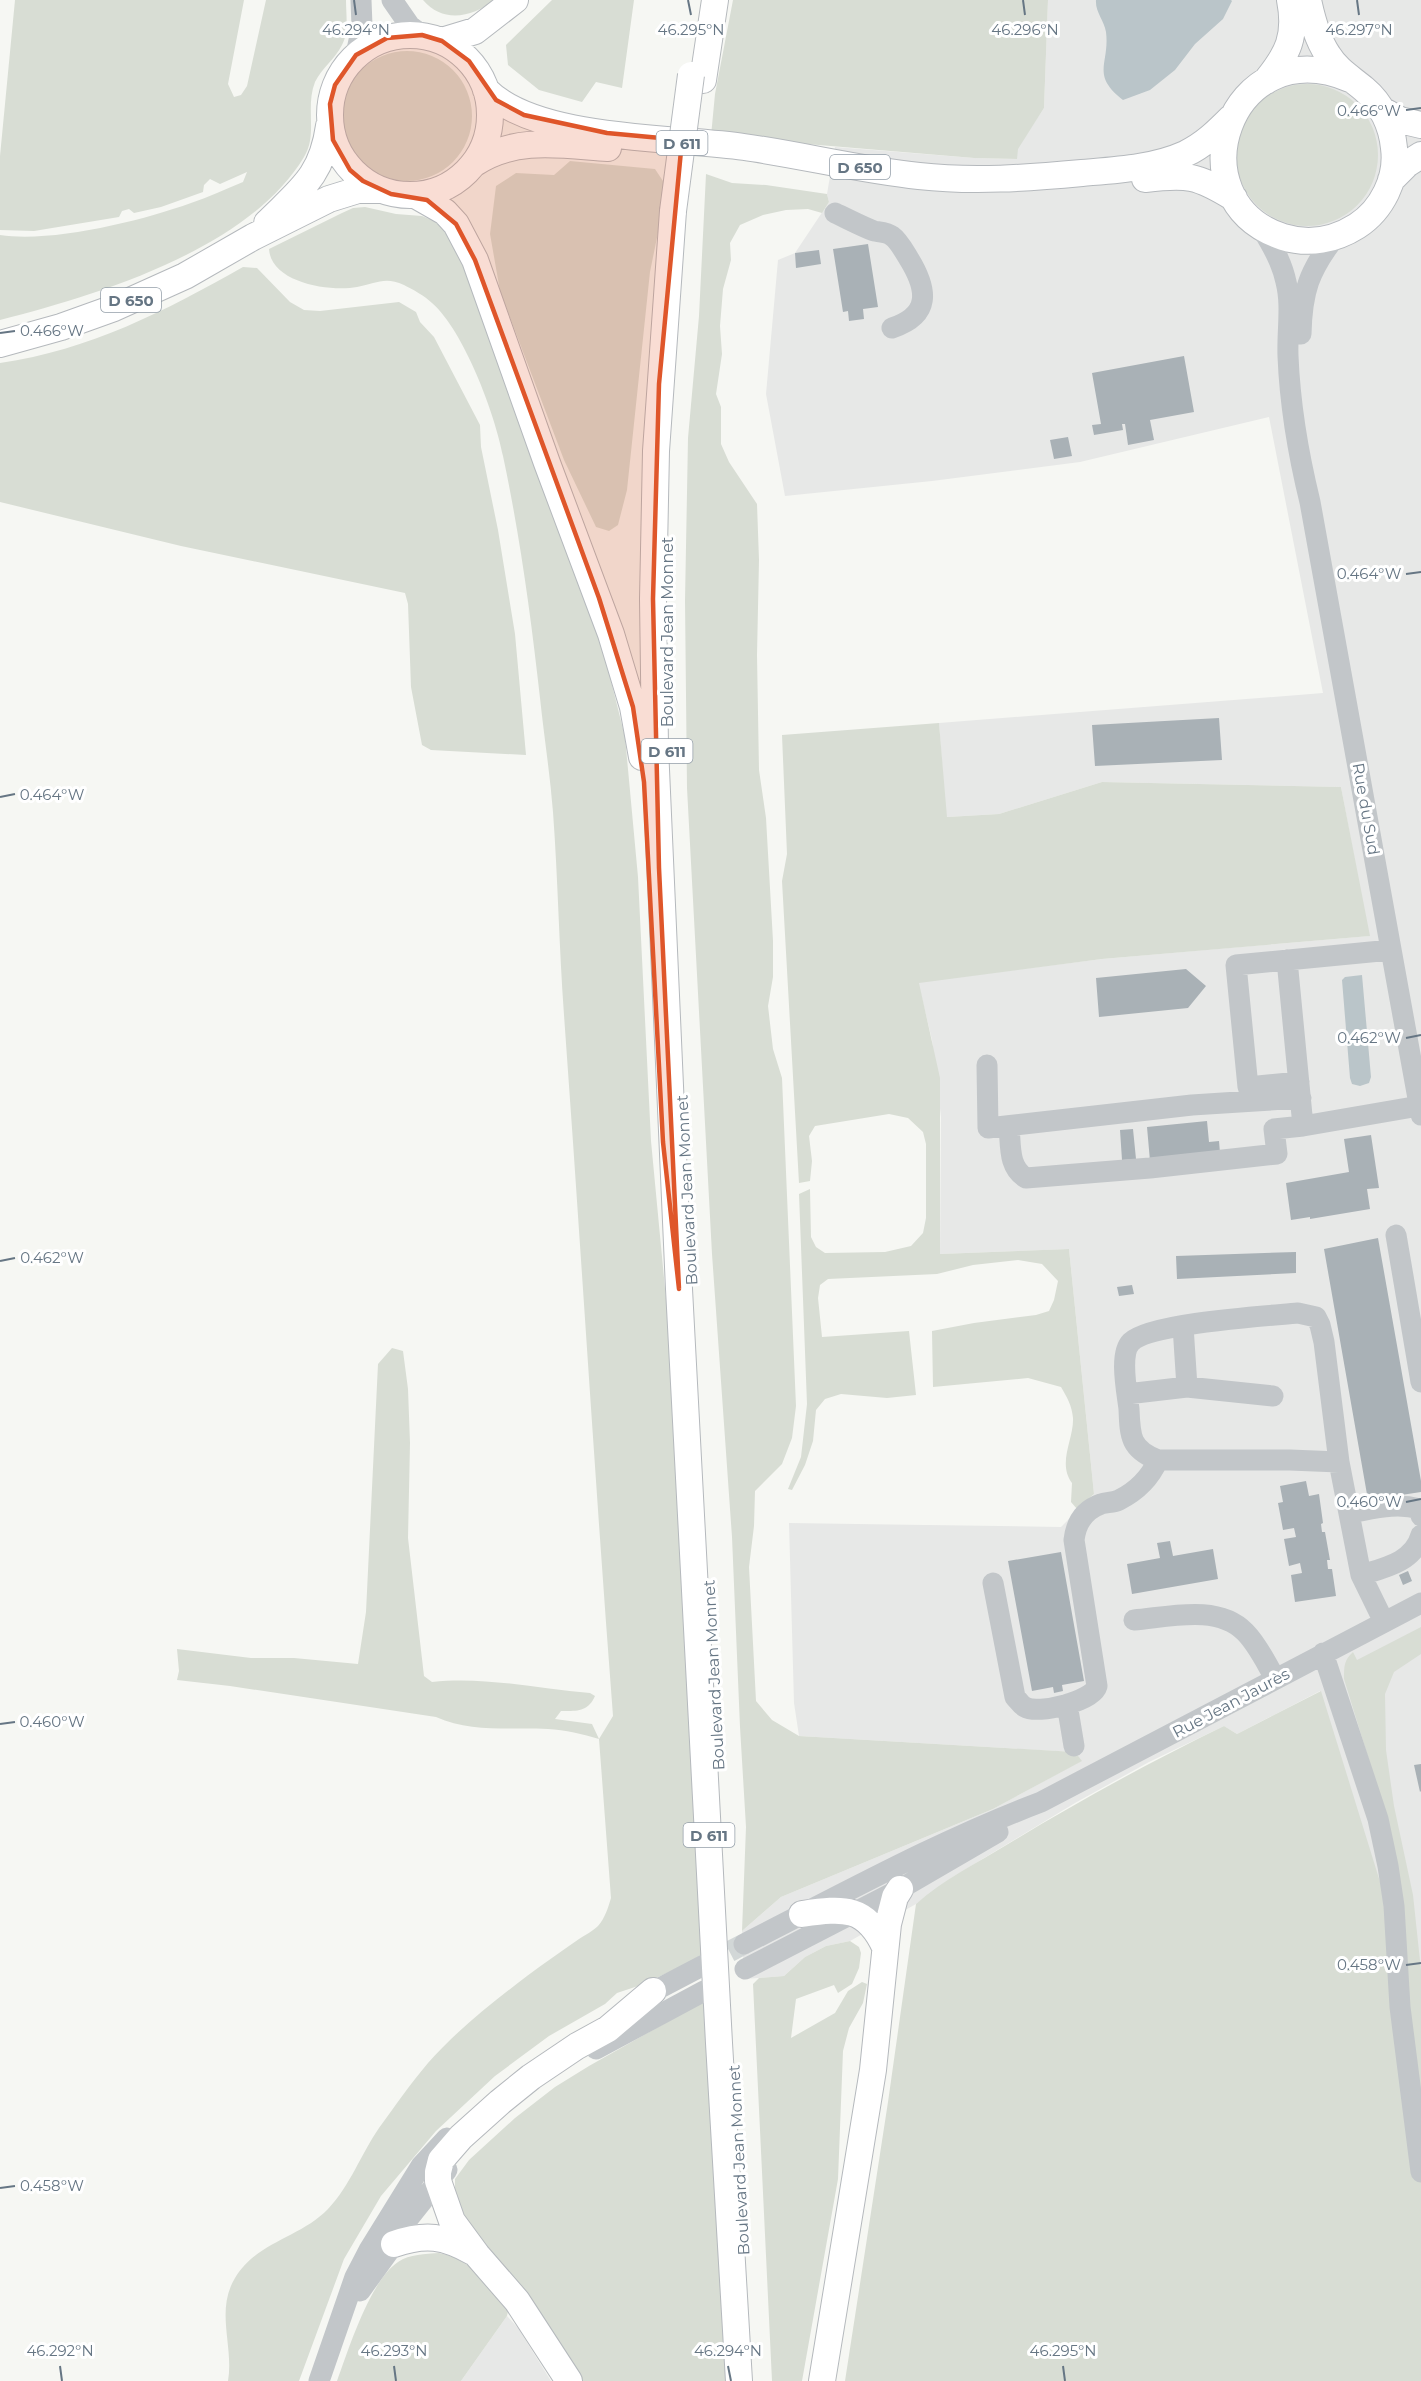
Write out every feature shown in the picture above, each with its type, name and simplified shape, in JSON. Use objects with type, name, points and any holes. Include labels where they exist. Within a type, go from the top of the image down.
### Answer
[{"type":"main road","points":[[515,0],[475,31],[432,38],[404,35],[387,38],[356,55],[344,69],[335,85],[330,104],[330,123],[333,140],[345,163],[363,182],[379,190],[404,196],[417,196],[437,191],[455,182],[475,163],[490,153],[522,144],[649,151],[741,161],[894,188],[939,192],[996,194],[1188,176],[1207,182],[1234,198],[1251,219],[1261,227],[1282,237],[1304,241],[1335,237],[1349,232],[1372,214],[1381,202],[1391,180],[1395,151],[1389,123],[1382,110],[1364,88],[1350,79],[1328,56],[1314,26],[1308,0]]},
{"type":"main road","name":"Boulevard Jean Monnet","points":[[702,0],[697,77],[680,212],[656,451],[653,645],[659,857],[679,1289],[719,2055],[740,2381]]},
{"type":"main road","name":"Boulevard Jean Monnet","points":[[697,77],[715,0]]},
{"type":"main road","points":[[1266,81],[1283,59],[1290,42],[1293,29],[1290,0]]},
{"type":"main road","points":[[432,38],[456,50],[469,61],[479,74],[486,90],[490,120],[483,150],[475,163]]},
{"type":"main road","points":[[1234,198],[1224,166],[1223,150],[1231,118],[1252,91],[1266,81],[1286,72],[1307,69],[1322,70],[1350,79]]},
{"type":"main road","name":"D 650","points":[[486,90],[496,100],[525,115],[564,126],[607,133],[744,147],[918,176],[959,179],[1054,175],[1140,166],[1195,149],[1209,140],[1231,118]]},
{"type":"main road","points":[[1382,110],[1400,120],[1421,125]]},
{"type":"main road","name":"D 650","points":[[253,237],[307,183],[318,167],[327,143],[330,123]]},
{"type":"main road","points":[[1391,180],[1407,164],[1421,155]]},
{"type":"main road","name":"D 650","points":[[0,344],[61,327],[114,308],[185,276],[253,237],[342,194],[379,190]]},
{"type":"main road","points":[[417,196],[445,212],[456,224],[474,260],[547,463],[599,598],[633,707],[644,782],[663,1142],[679,1289]]},
{"type":"main road","name":"Boulevard Jean Monnet","points":[[680,212],[665,590],[666,704],[685,1152],[751,2381]]},
{"type":"main road","points":[[822,2381],[873,2070],[888,1924],[895,1897],[900,1889]]},
{"type":"main road","points":[[802,1914],[839,1910],[854,1912],[868,1920],[878,1931],[885,1947]]},
{"type":"main road","points":[[569,2381],[517,2301],[477,2255],[452,2221],[438,2181],[438,2172],[441,2160],[461,2137],[500,2102],[531,2077],[577,2046],[608,2029],[653,1991]]},
{"type":"main road","points":[[394,2244],[411,2238],[441,2238],[454,2242],[477,2255]]},
{"type":"street","points":[[356,55],[363,26],[361,0]]},
{"type":"street","points":[[392,0],[410,26],[432,38]]},
{"type":"street","points":[[835,213],[891,236],[916,270],[922,284],[921,309],[907,323],[892,328]]},
{"type":"street","name":"Rue du Sud","points":[[1261,227],[1286,281],[1292,415],[1298,456],[1310,502],[1420,1111]]},
{"type":"street","name":"Rue du Sud","points":[[1310,502],[1301,356],[1304,299],[1313,269],[1335,237]]},
{"type":"street","points":[[1300,1090],[1248,1087],[1236,965],[1391,950]]},
{"type":"street","points":[[1287,960],[1303,1125]]},
{"type":"street","points":[[987,1065],[988,1128],[1192,1105],[1300,1090]]},
{"type":"street","points":[[1009,1126],[1012,1161],[1017,1173],[1026,1178],[1150,1168],[1277,1154],[1274,1129],[1420,1111]]},
{"type":"street","points":[[1396,1235],[1421,1382]]},
{"type":"street","points":[[1339,1462],[1158,1460],[1143,1454],[1135,1446],[1130,1433],[1124,1356],[1131,1342],[1143,1334],[1183,1326],[1298,1313],[1316,1317],[1324,1342],[1339,1462],[1361,1575],[1384,1622]]},
{"type":"street","points":[[1183,1326],[1186,1387]]},
{"type":"street","points":[[1127,1394],[1186,1387],[1273,1396]]},
{"type":"street","points":[[993,1583],[1015,1697],[1025,1707],[1036,1709],[1066,1704],[1090,1696],[1096,1691],[1097,1686],[1074,1540],[1076,1528],[1088,1511],[1101,1504],[1118,1501],[1144,1482],[1158,1460]]},
{"type":"street","points":[[1349,1513],[1397,1505],[1421,1509],[1421,1516]]},
{"type":"street","points":[[1361,1575],[1395,1564],[1419,1545],[1421,1535]]},
{"type":"street","name":"Rue Jean Jaurès","points":[[746,1969],[964,1853],[1041,1802],[1421,1603]]},
{"type":"street","points":[[1134,1620],[1209,1614],[1227,1619],[1244,1630],[1260,1651],[1275,1678]]},
{"type":"street","points":[[1323,1653],[1378,1820],[1388,1866],[1394,1906],[1401,2019],[1421,2172]]},
{"type":"street","points":[[1066,1704],[1074,1746]]},
{"type":"street","name":"Rue Jean Jaurès","points":[[744,1944],[997,1819],[1041,1802]]},
{"type":"street","points":[[319,2381],[356,2277],[386,2220],[421,2166],[442,2143],[482,2103],[513,2077],[598,2022],[702,1966]]},
{"type":"street","points":[[344,2313],[394,2244],[408,2219],[452,2163],[483,2133],[536,2088],[609,2042],[704,1991]]},
{"type":"highlighted area","points":[[422,35],[442,41],[469,61],[496,100],[524,115],[607,133],[682,140],[659,384],[653,599],[659,868],[679,1289],[663,1142],[644,782],[633,707],[599,598],[475,260],[456,224],[427,200],[391,194],[363,181],[350,170],[333,140],[330,104],[335,85],[356,55],[387,38]]},
{"type":"shaded area","points":[[15,0],[244,0],[228,84],[234,97],[241,95],[247,86],[266,0],[346,0],[346,29],[339,50],[321,72],[312,91],[310,140],[304,157],[279,189],[247,218],[168,264],[125,282],[0,320],[0,235],[21,237],[70,233],[147,217],[211,196],[243,182],[247,172],[220,184],[210,179],[204,185],[203,192],[161,207],[134,213],[129,209],[122,211],[119,217],[34,231],[0,230],[0,156]]},
{"type":"shaded area","points":[[423,0],[494,0],[468,14],[449,15],[431,8]]},
{"type":"shaded area","points":[[552,0],[634,0],[622,88],[596,82],[582,102],[539,90],[508,65],[506,45]]},
{"type":"shaded area","points":[[733,0],[1048,0],[1044,108],[1018,149],[1017,159],[974,158],[711,136],[715,94]]},
{"type":"shaded area","points":[[1048,0],[1421,0],[1421,2085],[1320,1691],[1237,1734],[1224,1726],[1149,1762],[1075,1803],[951,1878],[916,1904],[850,1941],[826,1946],[805,1957],[784,1976],[744,1979],[742,1931],[781,1897],[993,1809],[1081,1761],[1074,1752],[799,1736],[794,1703],[789,1523],[1061,1527],[1094,1494],[1069,1249],[940,1254],[941,1117],[932,1040],[918,982],[1102,959],[1369,936],[1341,787],[1102,782],[999,814],[946,817],[939,723],[1323,693],[1269,417],[1080,462],[932,481],[785,496],[766,394],[778,260],[795,253],[829,202],[827,194],[835,147],[974,158],[1017,159],[1017,149],[1044,108]]},
{"type":"shaded area","points":[[1096,0],[1232,1],[1223,19],[1195,44],[1175,70],[1150,90],[1123,100],[1113,91],[1104,75],[1106,32]]},
{"type":"shaded area","points":[[407,51],[432,56],[453,70],[467,91],[472,116],[467,141],[453,162],[432,176],[407,181],[382,176],[361,162],[347,141],[342,116],[347,91],[361,70],[382,56]]},
{"type":"shaded area","points":[[1307,84],[1334,89],[1357,105],[1373,128],[1378,155],[1373,182],[1357,205],[1334,221],[1307,226],[1280,221],[1257,205],[1241,182],[1236,155],[1241,128],[1257,105],[1280,89]]},
{"type":"shaded area","points":[[570,161],[655,169],[663,181],[663,208],[650,272],[627,490],[618,525],[609,531],[596,527],[564,460],[500,291],[490,234],[496,186],[516,173],[554,175]]},
{"type":"shaded area","points":[[706,174],[732,183],[766,185],[827,194],[829,202],[822,213],[808,209],[786,210],[763,215],[740,225],[730,243],[731,260],[723,289],[720,326],[722,354],[716,394],[721,407],[721,444],[729,462],[757,504],[759,770],[766,818],[773,941],[773,977],[768,1006],[773,1049],[782,1078],[796,1406],[792,1438],[782,1464],[755,1491],[749,1567],[756,1701],[772,1720],[799,1736],[1075,1752],[1082,1761],[993,1809],[781,1897],[742,1931],[746,1827],[732,1537],[712,1254],[687,788],[685,601],[688,438],[699,316]]},
{"type":"shaded area","points":[[365,207],[396,214],[422,216],[434,221],[444,229],[465,269],[605,657],[625,737],[638,877],[651,1141],[668,1320],[704,1956],[641,1985],[617,1993],[605,2004],[549,2036],[495,2076],[436,2131],[381,2196],[344,2259],[299,2381],[228,2381],[226,2303],[229,2290],[244,2266],[254,2256],[305,2227],[328,2209],[343,2190],[379,2128],[428,2063],[488,2006],[540,1966],[596,1928],[611,1898],[599,1739],[613,1716],[562,990],[553,812],[524,577],[515,516],[493,418],[466,353],[444,316],[426,298],[397,282],[385,281],[346,288],[318,286],[291,277],[272,261],[269,249],[353,208]]},
{"type":"shaded area","points":[[243,267],[257,268],[290,302],[304,310],[320,311],[399,302],[416,312],[420,322],[434,337],[480,425],[481,447],[498,530],[515,634],[526,755],[431,750],[422,745],[411,687],[408,604],[405,593],[181,546],[0,502],[0,363],[65,349],[96,339],[185,299]]},
{"type":"shaded area","points":[[939,723],[947,817],[999,814],[1102,782],[1341,787],[1370,936],[1102,959],[919,983],[940,1078],[940,1254],[1069,1249],[1094,1494],[1077,1509],[1071,1502],[1072,1483],[1066,1467],[1073,1418],[1069,1402],[1061,1387],[1028,1378],[933,1387],[932,1331],[1049,1311],[1058,1281],[1042,1264],[1018,1260],[973,1265],[937,1274],[828,1279],[820,1285],[818,1298],[822,1337],[909,1331],[916,1395],[887,1398],[841,1394],[825,1399],[816,1410],[813,1441],[805,1465],[792,1490],[788,1489],[801,1457],[807,1404],[799,1194],[810,1189],[811,1237],[816,1247],[825,1253],[885,1252],[911,1246],[923,1233],[926,1218],[926,1144],[923,1132],[908,1118],[889,1114],[815,1126],[809,1136],[812,1161],[810,1181],[799,1183],[782,881],[787,854],[782,735]]},
{"type":"shaded area","points":[[1362,975],[1371,1077],[1369,1083],[1360,1086],[1352,1084],[1350,1078],[1342,980],[1345,977]]},
{"type":"shaded area","points":[[392,1348],[403,1351],[408,1389],[410,1443],[408,1538],[424,1676],[432,1682],[492,1682],[590,1693],[595,1696],[585,1708],[561,1711],[555,1719],[592,1724],[599,1739],[574,1732],[554,1730],[477,1727],[436,1717],[177,1680],[179,1671],[177,1649],[251,1658],[294,1658],[358,1664],[366,1612],[378,1364]]},
{"type":"shaded area","points":[[1421,1627],[1421,1654],[1394,1672],[1385,1694],[1386,1750],[1394,1806],[1413,1895],[1421,1970],[1421,2381],[845,2381],[916,1904],[961,1872],[1061,1812],[1142,1768],[1224,1726],[1237,1734],[1321,1691],[1381,1885],[1385,1812],[1344,1679],[1344,1667],[1353,1652],[1357,1660]]},
{"type":"shaded area","points":[[850,1941],[859,1947],[861,1953],[859,1968],[852,1984],[838,1993],[834,1985],[796,1999],[791,2038],[835,2013],[848,1991],[862,1982],[867,1984],[863,2003],[849,2028],[843,2051],[838,2179],[802,2381],[772,2381],[753,1984],[759,1978],[784,1976],[805,1957],[826,1946]]},
{"type":"shaded area","points":[[706,2000],[726,2381],[578,2381],[532,2308],[463,2216],[455,2200],[455,2179],[469,2160],[515,2118],[555,2087]]},
{"type":"shaded area","points":[[439,2253],[461,2261],[480,2274],[508,2311],[507,2316],[461,2381],[337,2381],[361,2316],[378,2284],[388,2271],[408,2257]]},
{"type":"shaded area","points":[[507,2316],[518,2328],[551,2381],[461,2381]]},
{"type":"building","points":[[868,244],[878,307],[863,309],[864,319],[849,321],[848,311],[843,312],[833,249]]},
{"type":"building","points":[[819,250],[821,264],[796,268],[795,253]]},
{"type":"building","points":[[1184,356],[1194,412],[1150,420],[1154,440],[1128,445],[1125,424],[1122,424],[1123,430],[1094,435],[1092,425],[1101,424],[1092,373]]},
{"type":"building","points":[[1068,437],[1072,456],[1054,459],[1050,440]]},
{"type":"building","points":[[1219,718],[1222,760],[1095,766],[1092,725]]},
{"type":"building","points":[[1186,969],[1206,986],[1188,1008],[1099,1017],[1096,978]]},
{"type":"building","points":[[1207,1121],[1209,1142],[1219,1141],[1220,1153],[1150,1161],[1147,1127]]},
{"type":"building","points":[[1133,1129],[1136,1159],[1122,1160],[1120,1130]]},
{"type":"building","points":[[1371,1135],[1379,1188],[1367,1189],[1370,1209],[1291,1220],[1286,1183],[1349,1172],[1344,1139]]},
{"type":"building","points":[[1378,1238],[1421,1481],[1421,1492],[1368,1500],[1324,1249]]},
{"type":"building","points":[[1296,1252],[1296,1273],[1177,1279],[1176,1256]]},
{"type":"building","points":[[1132,1285],[1134,1294],[1119,1296],[1117,1287]]},
{"type":"building","points":[[1306,1481],[1309,1496],[1319,1494],[1322,1532],[1325,1532],[1330,1560],[1327,1560],[1328,1569],[1332,1569],[1336,1596],[1295,1602],[1291,1575],[1302,1573],[1300,1563],[1289,1566],[1284,1539],[1296,1537],[1294,1528],[1283,1530],[1278,1503],[1283,1502],[1280,1486]]},
{"type":"building","points":[[1170,1541],[1173,1556],[1213,1549],[1218,1579],[1132,1594],[1127,1564],[1160,1558],[1157,1543]]},
{"type":"building","points":[[1061,1552],[1084,1681],[1062,1685],[1063,1691],[1054,1693],[1053,1687],[1032,1691],[1008,1561]]},
{"type":"building","points":[[1408,1571],[1412,1581],[1403,1585],[1399,1575]]},
{"type":"building","points":[[1421,1764],[1421,1791],[1420,1792],[1414,1765]]},
{"type":"tunnel","points":[[702,1966],[744,1944]]}]
